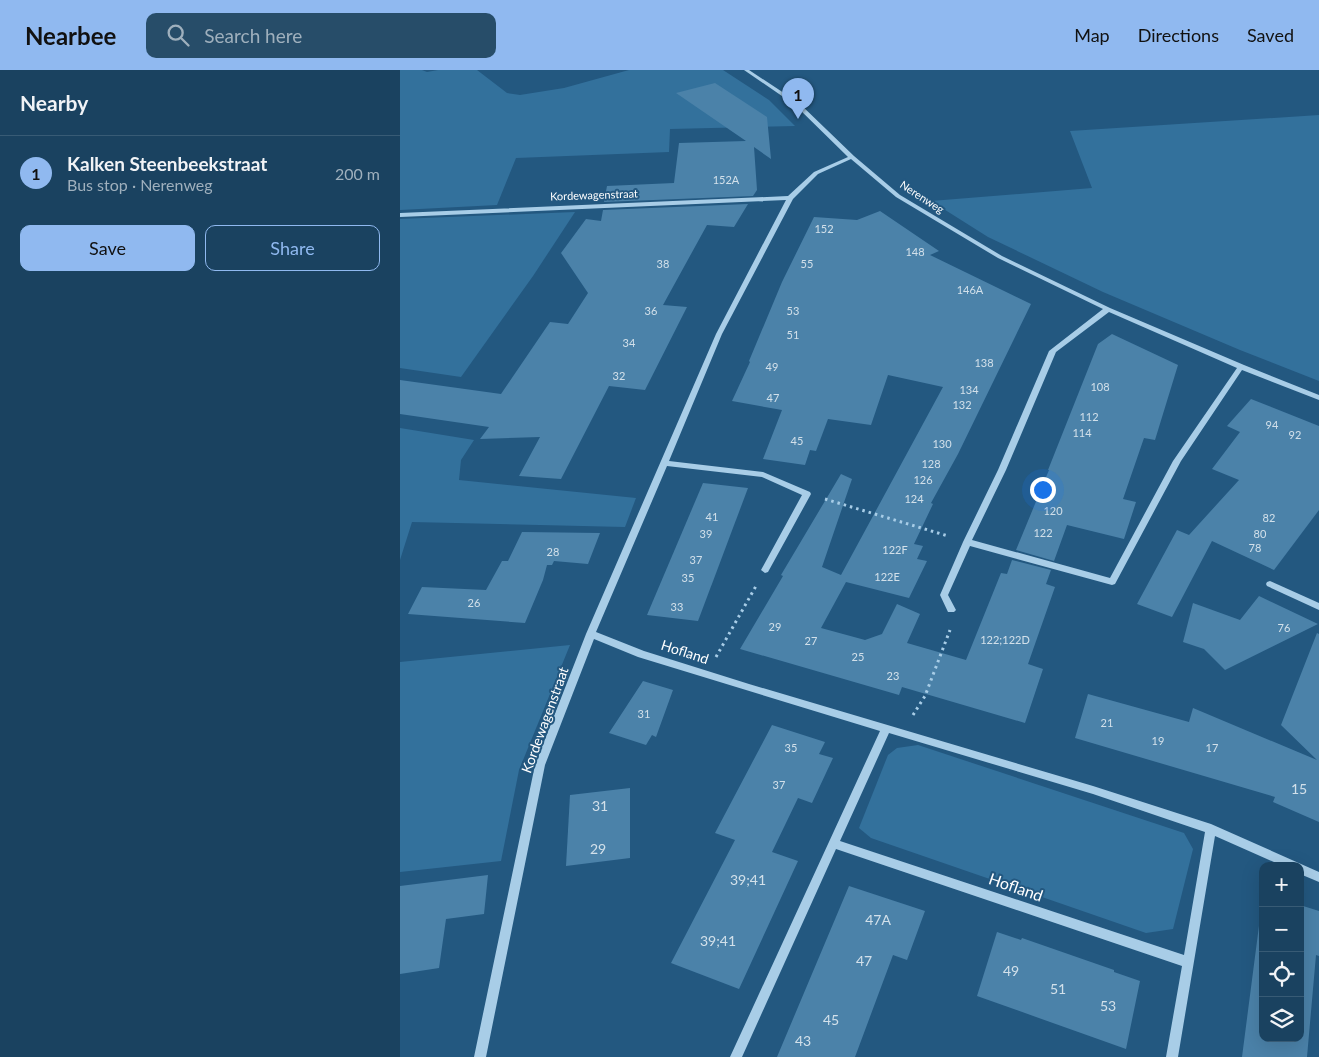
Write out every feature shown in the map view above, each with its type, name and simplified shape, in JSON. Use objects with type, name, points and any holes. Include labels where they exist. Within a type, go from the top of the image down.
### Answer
[{"type":"street","name":"Nerenweg","points":[[747,70],[797,104],[852,157],[898,196],[930,217],[1000,257],[1108,309],[1241,367],[1319,398]]},
{"type":"street","name":"Kordewagenstraat","points":[[480,1057],[540,765],[591,634],[718,334],[790,198],[816,173],[852,157]]},
{"type":"street","name":"Kordewagenstraat","points":[[400,214],[790,198]]},
{"type":"street","points":[[951,610],[944,595],[1002,470],[1053,351],[1108,309]]},
{"type":"street","points":[[967,542],[1112,582],[1177,461],[1241,367]]},
{"type":"street","points":[[664,463],[763,475],[807,494],[765,570]]},
{"type":"street","points":[[1270,584],[1319,607]]},
{"type":"street","name":"Hofland","points":[[591,634],[641,654],[1084,787],[1211,829],[1286,862]]},
{"type":"street","points":[[736,1057],[886,728]]},
{"type":"street","points":[[1172,1057],[1211,829]]},
{"type":"street","name":"Hofland","points":[[833,843],[1188,962]]},
{"type":"street","points":[[1304,870],[1319,877]]},
{"type":"path","points":[[807,494],[967,542]]},
{"type":"path","points":[[706,674],[765,570]]},
{"type":"path","points":[[902,733],[925,696],[954,617],[951,610]]},
{"type":"shaded area","points":[[400,70],[422,70],[427,72],[438,70],[477,70],[507,93],[520,95],[564,88],[629,70],[723,70],[769,100],[795,126],[670,129],[669,152],[516,158],[497,205],[400,210]]},
{"type":"shaded area","points":[[1319,115],[1319,381],[1103,292],[988,237],[931,201],[1092,188],[1070,131]]},
{"type":"shaded area","points":[[575,212],[533,276],[461,377],[400,368],[400,219]]},
{"type":"shaded area","points":[[400,428],[474,440],[461,460],[459,480],[636,498],[625,527],[412,522],[400,560]]},
{"type":"shaded area","points":[[570,645],[519,770],[501,861],[400,872],[400,662]]},
{"type":"shaded area","points":[[918,745],[1184,833],[1193,849],[1173,929],[1146,933],[871,838],[859,828],[888,755],[897,748]]},
{"type":"building","points":[[715,83],[767,117],[771,159],[754,147],[757,190],[753,196],[604,202],[607,186],[674,183],[679,143],[746,141],[676,93]]},
{"type":"building","points":[[748,204],[734,227],[707,225],[663,305],[687,307],[645,390],[609,386],[561,479],[519,476],[540,437],[480,439],[489,427],[400,414],[400,380],[501,394],[550,322],[568,324],[588,293],[561,253],[586,219],[601,221],[603,210]]},
{"type":"building","points":[[880,211],[939,251],[930,255],[1031,304],[958,454],[931,503],[933,504],[914,544],[923,546],[917,559],[927,561],[909,598],[846,582],[821,628],[865,640],[882,634],[897,604],[920,614],[907,643],[966,660],[1001,573],[1007,574],[1012,560],[1051,570],[1046,584],[1055,587],[1028,664],[1043,669],[1025,723],[902,687],[899,695],[740,649],[841,474],[852,479],[822,567],[841,575],[943,387],[888,375],[871,425],[828,419],[816,451],[810,450],[805,465],[763,459],[782,410],[732,401],[782,282],[814,217],[857,220]]},
{"type":"building","points":[[1112,334],[1178,365],[1155,440],[1144,438],[1123,499],[1136,502],[1124,539],[1067,525],[1054,561],[1016,550],[1098,344]]},
{"type":"building","points":[[1251,399],[1319,426],[1319,510],[1274,570],[1212,541],[1172,617],[1137,604],[1177,530],[1189,535],[1239,480],[1212,469],[1240,432],[1227,426]]},
{"type":"building","points":[[703,483],[748,488],[698,621],[647,615]]},
{"type":"building","points":[[522,532],[600,533],[588,564],[554,561],[552,565],[547,565],[543,580],[525,623],[408,614],[422,587],[486,590],[502,561],[508,561]]},
{"type":"building","points":[[1259,596],[1318,624],[1225,670],[1204,649],[1183,642],[1193,603],[1240,620]]},
{"type":"building","points":[[1317,633],[1319,634],[1319,822],[1273,802],[1275,797],[1075,738],[1088,694],[1189,722],[1193,708],[1317,760],[1281,725]]},
{"type":"building","points":[[643,681],[673,690],[656,737],[652,735],[646,745],[609,733]]},
{"type":"building","points":[[772,725],[825,742],[819,754],[833,758],[812,803],[798,798],[772,852],[798,861],[739,989],[671,963],[735,840],[715,833]]},
{"type":"building","points":[[630,788],[630,858],[566,866],[570,795]]},
{"type":"building","points":[[488,875],[484,914],[446,919],[439,968],[400,974],[400,886]]},
{"type":"building","points":[[849,886],[925,911],[907,960],[893,955],[855,1057],[777,1057]]},
{"type":"building","points":[[1304,906],[1319,911],[1319,956],[1316,955],[1307,1057],[1242,1057],[1259,926],[1259,1042],[1304,1042]]},
{"type":"building","points":[[997,932],[1021,940],[1022,938],[1140,981],[1126,1049],[977,996]]},
{"type":"place","name":"Kalken Steenbeekstraat","points":[[798,119]]}]
